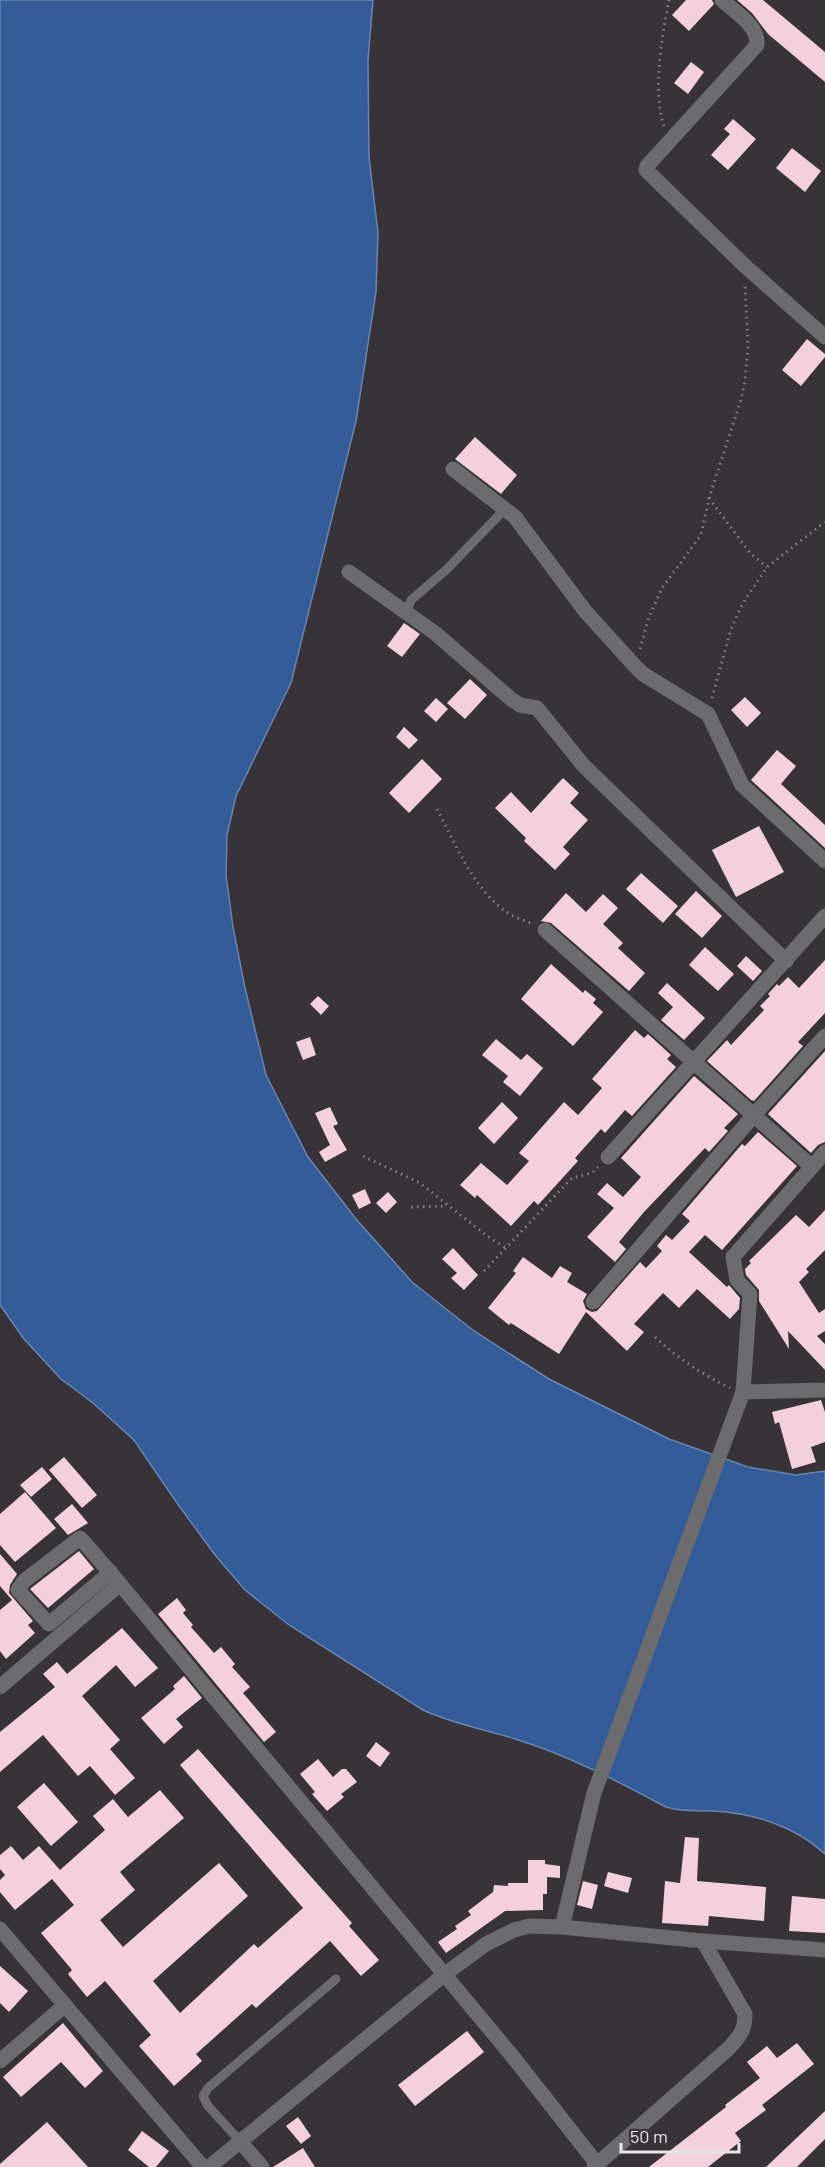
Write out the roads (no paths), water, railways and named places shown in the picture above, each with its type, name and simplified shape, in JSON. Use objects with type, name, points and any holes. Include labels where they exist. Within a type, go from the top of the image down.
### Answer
[{"type":"street","points":[[722,0],[754,29],[758,37],[757,45],[647,166],[646,170],[745,266],[825,337]]},
{"type":"street","points":[[453,469],[505,509],[527,533],[585,611],[643,674],[708,714],[742,784],[825,861]]},
{"type":"street","points":[[349,572],[435,633],[511,699],[520,705],[537,708],[583,765],[786,961]]},
{"type":"street","points":[[608,1157],[825,916]]},
{"type":"street","points":[[545,930],[812,1167]]},
{"type":"street","points":[[593,1302],[825,1036]]},
{"type":"street","points":[[562,1927],[594,1793],[743,1392],[750,1296],[737,1280],[732,1260],[825,1152]]},
{"type":"street","points":[[743,1392],[825,1390]]},
{"type":"street","points":[[116,1578],[49,1624],[18,1590],[24,1581],[80,1538],[116,1578],[553,2105],[596,2165],[729,2048],[740,2036],[745,2026],[745,2014],[703,1941]]},
{"type":"street","points":[[0,1687],[116,1578]]},
{"type":"street","points":[[209,2167],[239,2140],[445,1974],[486,1944],[514,1930],[529,1926],[562,1927],[825,1950]]},
{"type":"street","points":[[0,1929],[203,2167]]},
{"type":"street","points":[[0,2061],[64,2006]]},
{"type":"street","points":[[239,2140],[262,2167]]},
{"type":"lane","points":[[407,612],[411,600],[446,570],[505,509]]},
{"type":"lane","points":[[239,2140],[208,2106],[203,2096],[208,2088],[336,1979]]},
{"type":"water","points":[[0,0],[373,0],[368,60],[369,157],[378,233],[376,292],[356,421],[291,683],[236,796],[227,835],[226,875],[233,927],[266,1075],[308,1157],[356,1219],[412,1282],[474,1331],[549,1379],[669,1439],[748,1467],[796,1475],[825,1471],[825,1854],[800,1836],[773,1823],[728,1812],[672,1809],[611,1778],[554,1753],[434,1715],[289,1625],[245,1590],[215,1555],[134,1440],[93,1403],[61,1379],[24,1339],[0,1305]]}]
